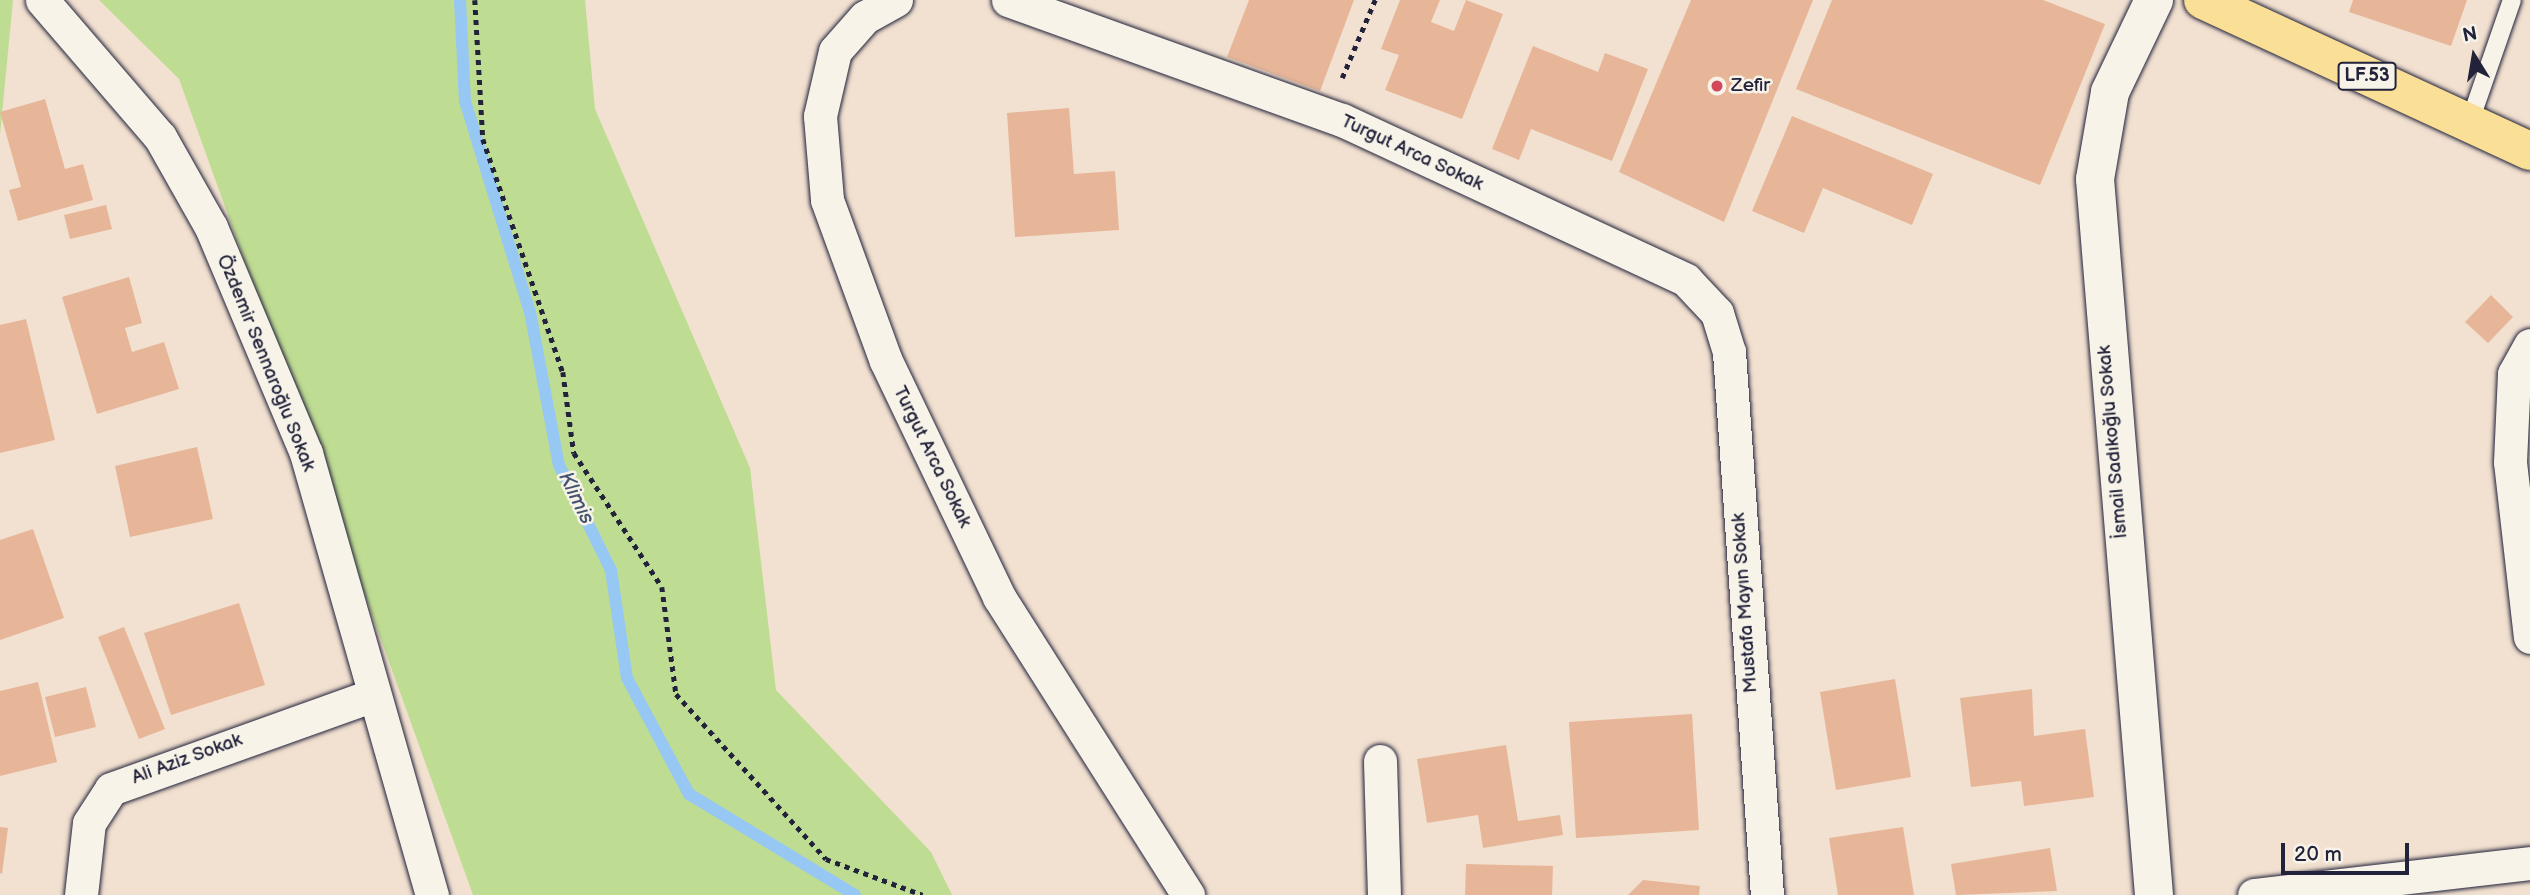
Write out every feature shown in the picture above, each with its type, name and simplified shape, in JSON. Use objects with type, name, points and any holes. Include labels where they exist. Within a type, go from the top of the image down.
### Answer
[{"type":"main road","name":"LF.53","points":[[2203,0],[2530,151]]},
{"type":"street","name":"Özdemir Sennaroğlu Sokak","points":[[42,0],[160,137],[211,227],[306,453],[371,695],[432,895]]},
{"type":"street","name":"Turgut Arca Sokak","points":[[896,0],[865,17],[835,51],[820,117],[827,200],[886,360],[999,597],[1188,895]]},
{"type":"street","name":"Turgut Arca Sokak","points":[[1008,0],[1326,114],[1686,279],[1717,313]]},
{"type":"street","name":"İsmail Sadıkoğlu Sokak","points":[[2154,0],[2110,92],[2095,179],[2154,895]]},
{"type":"street","name":"Mustafa Mayın Sokak","points":[[1717,313],[1729,352],[1767,895]]},
{"type":"street","points":[[2530,345],[2514,374],[2510,462],[2530,637]]},
{"type":"street","name":"Ali Aziz Sokak","points":[[81,895],[89,823],[111,789],[371,695]]},
{"type":"street","points":[[1380,761],[1384,895]]},
{"type":"street","points":[[2254,895],[2530,863]]},
{"type":"lane","points":[[2469,124],[2512,0]]},
{"type":"path","points":[[475,0],[483,139],[563,372],[574,453],[662,587],[676,694],[826,859],[923,895]]},
{"type":"path","points":[[1326,114],[1375,0]]},
{"type":"green space","points":[[0,0],[13,0],[0,135]]},
{"type":"green space","points":[[99,0],[585,0],[595,109],[750,468],[776,690],[931,852],[952,895],[473,895],[179,79]]},
{"type":"building","points":[[1249,0],[1354,0],[1320,91],[1227,57]]},
{"type":"building","points":[[1400,0],[1440,0],[1431,22],[1454,31],[1466,0],[1503,14],[1462,119],[1385,90],[1399,55],[1381,49]]},
{"type":"building","name":"Zefir","points":[[1691,0],[1813,0],[1724,222],[1619,172]]},
{"type":"building","points":[[1832,0],[2043,0],[2105,24],[2040,185],[1796,89]]},
{"type":"building","points":[[2353,0],[2467,0],[2451,46],[2349,12]]},
{"type":"building","points":[[1533,46],[1598,72],[1605,53],[1648,69],[1612,161],[1531,129],[1519,160],[1492,149]]},
{"type":"building","points":[[45,99],[65,169],[83,164],[93,200],[18,221],[9,190],[21,187],[0,112]]},
{"type":"building","points":[[1069,108],[1074,174],[1115,171],[1119,230],[1015,237],[1007,113]]},
{"type":"building","points":[[1792,116],[1933,174],[1912,225],[1823,188],[1804,233],[1752,211]]},
{"type":"building","points":[[106,205],[112,229],[70,239],[64,215]]},
{"type":"building","points":[[129,277],[142,323],[125,328],[132,352],[164,342],[179,389],[97,414],[62,297]]},
{"type":"building","points":[[2491,295],[2513,317],[2488,343],[2465,322]]},
{"type":"building","points":[[26,319],[55,440],[0,453],[0,325]]},
{"type":"building","points":[[197,447],[213,519],[130,537],[115,466]]},
{"type":"building","points":[[33,529],[64,618],[0,640],[0,540]]},
{"type":"building","points":[[239,603],[265,685],[171,715],[144,633]]},
{"type":"building","points":[[124,627],[165,729],[139,739],[98,637]]},
{"type":"building","points":[[1895,679],[1911,777],[1836,790],[1820,692]]},
{"type":"building","points":[[38,682],[57,762],[0,776],[0,691]]},
{"type":"building","points":[[86,687],[96,727],[55,737],[45,697]]},
{"type":"building","points":[[2032,689],[2034,736],[2085,729],[2094,797],[2024,806],[2021,781],[1971,787],[1960,698]]},
{"type":"building","points":[[1692,714],[1699,830],[1576,838],[1569,722]]},
{"type":"building","points":[[1506,745],[1518,821],[1560,815],[1563,835],[1483,848],[1478,815],[1427,823],[1417,759]]},
{"type":"building","points":[[0,827],[8,828],[2,874],[0,873]]},
{"type":"building","points":[[1903,827],[1914,895],[1838,895],[1829,838]]},
{"type":"building","points":[[2050,848],[2057,891],[1956,895],[1951,864]]},
{"type":"building","points":[[1466,864],[1553,866],[1552,895],[1465,895]]},
{"type":"building","points":[[1643,880],[1700,886],[1699,895],[1628,895]]},
{"type":"waterway","name":"Klimis","points":[[460,0],[465,101],[530,312],[559,465],[611,570],[627,678],[689,794],[855,895]]},
{"type":"place","name":"Zefir","points":[[1717,86]]}]
